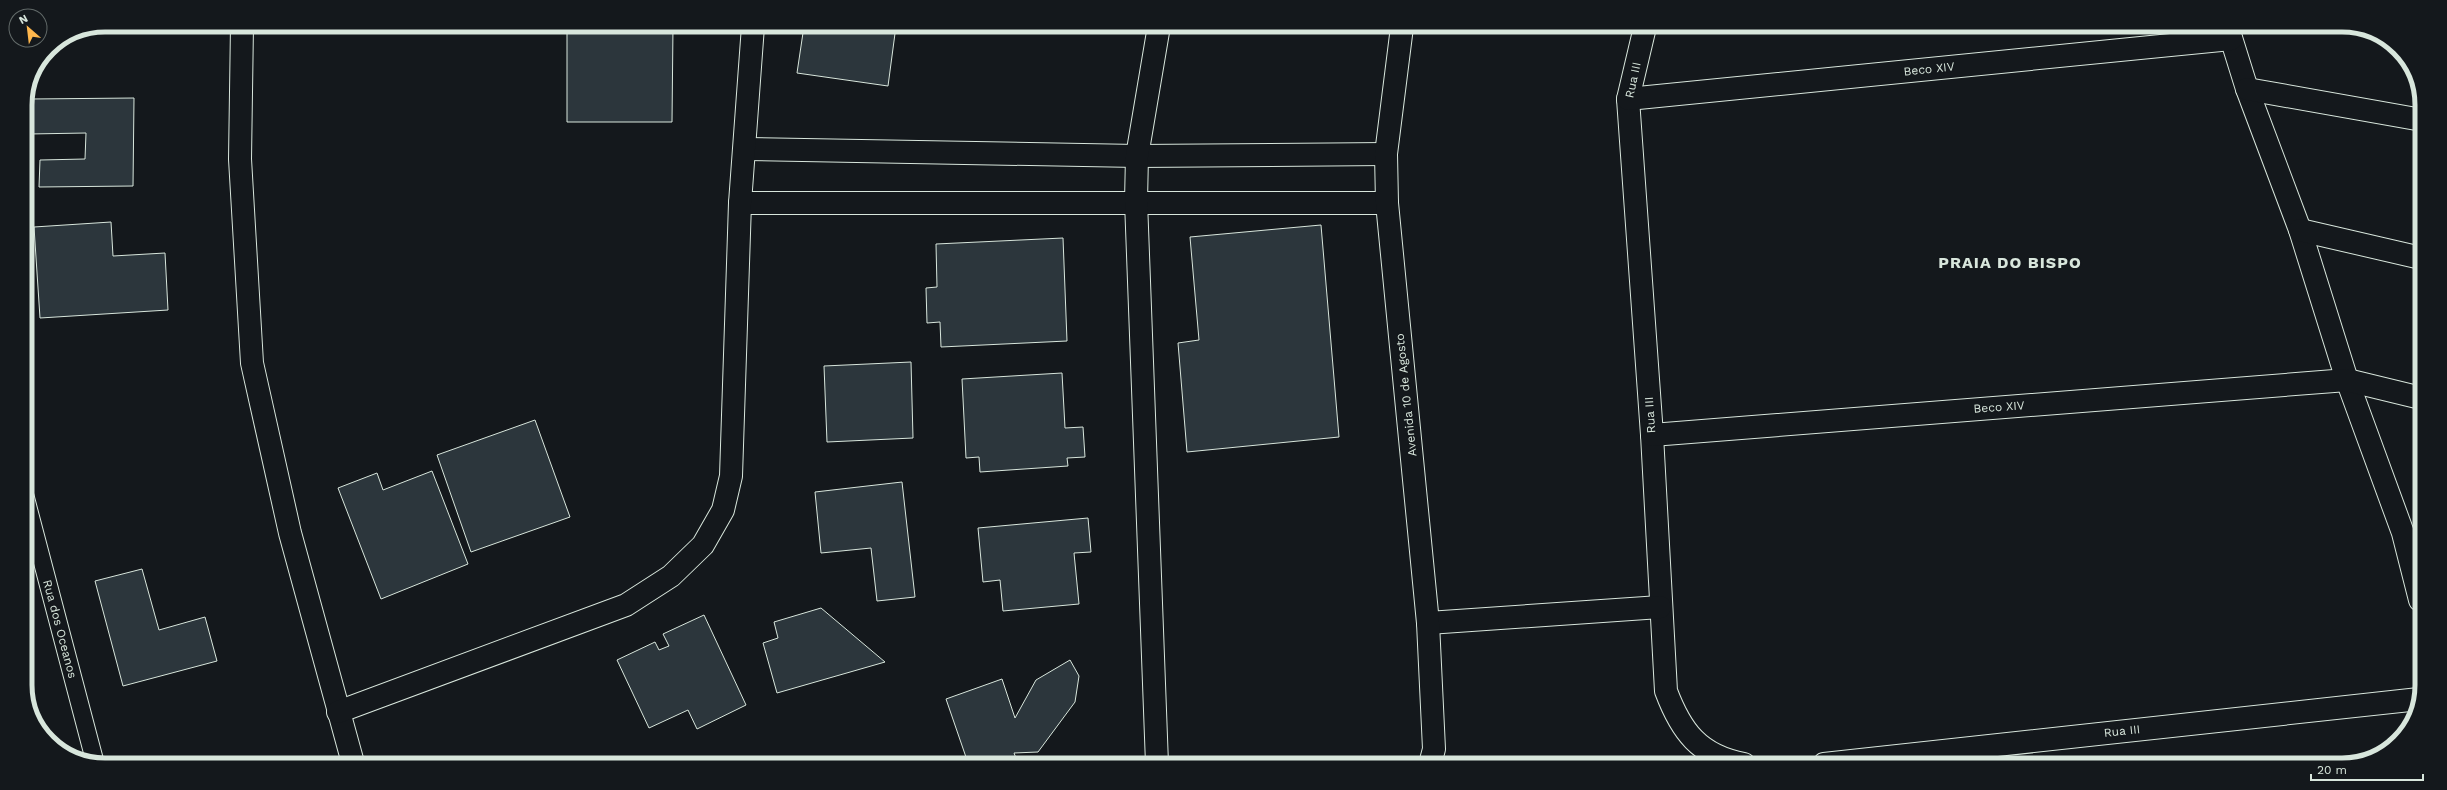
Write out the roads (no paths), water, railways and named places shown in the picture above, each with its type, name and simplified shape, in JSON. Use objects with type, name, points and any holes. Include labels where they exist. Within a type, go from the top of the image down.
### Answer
[{"type":"street","points":[[242,32],[240,159],[252,363],[290,533],[352,758]]},
{"type":"street","points":[[338,712],[626,605],[671,576],[703,545],[723,510],[731,476],[740,202],[753,32]]},
{"type":"street","points":[[1157,758],[1136,201],[1136,156],[1158,32]]},
{"type":"street","name":"Avenida 10 de Agosto","points":[[1401,32],[1386,154],[1387,203],[1428,623],[1435,758]]},
{"type":"street","name":"Rua III","points":[[1644,32],[1628,99],[1652,435],[1660,607],[1666,691],[1675,717],[1686,733],[1704,751],[1726,758]]},
{"type":"street","points":[[2230,33],[2247,89],[2300,230],[2347,380],[2412,536],[2415,560]]},
{"type":"street","name":"Beco XIV","points":[[1628,99],[2230,33]]},
{"type":"street","points":[[2247,89],[2415,119]]},
{"type":"street","points":[[744,149],[1136,156],[1386,154]]},
{"type":"street","points":[[740,202],[1136,201],[1387,203]]},
{"type":"street","points":[[2300,230],[2415,257]]},
{"type":"street","name":"Beco XIV","points":[[1652,435],[2347,380],[2415,397]]},
{"type":"street","points":[[1428,623],[1660,607]]},
{"type":"street","name":"Rua III","points":[[1878,758],[2414,699]]},
{"type":"lane","name":"Rua dos Oceanos","points":[[32,523],[94,757]]},
{"type":"district","name":"PRAIA DO BISPO","points":[[2010,262]]}]
